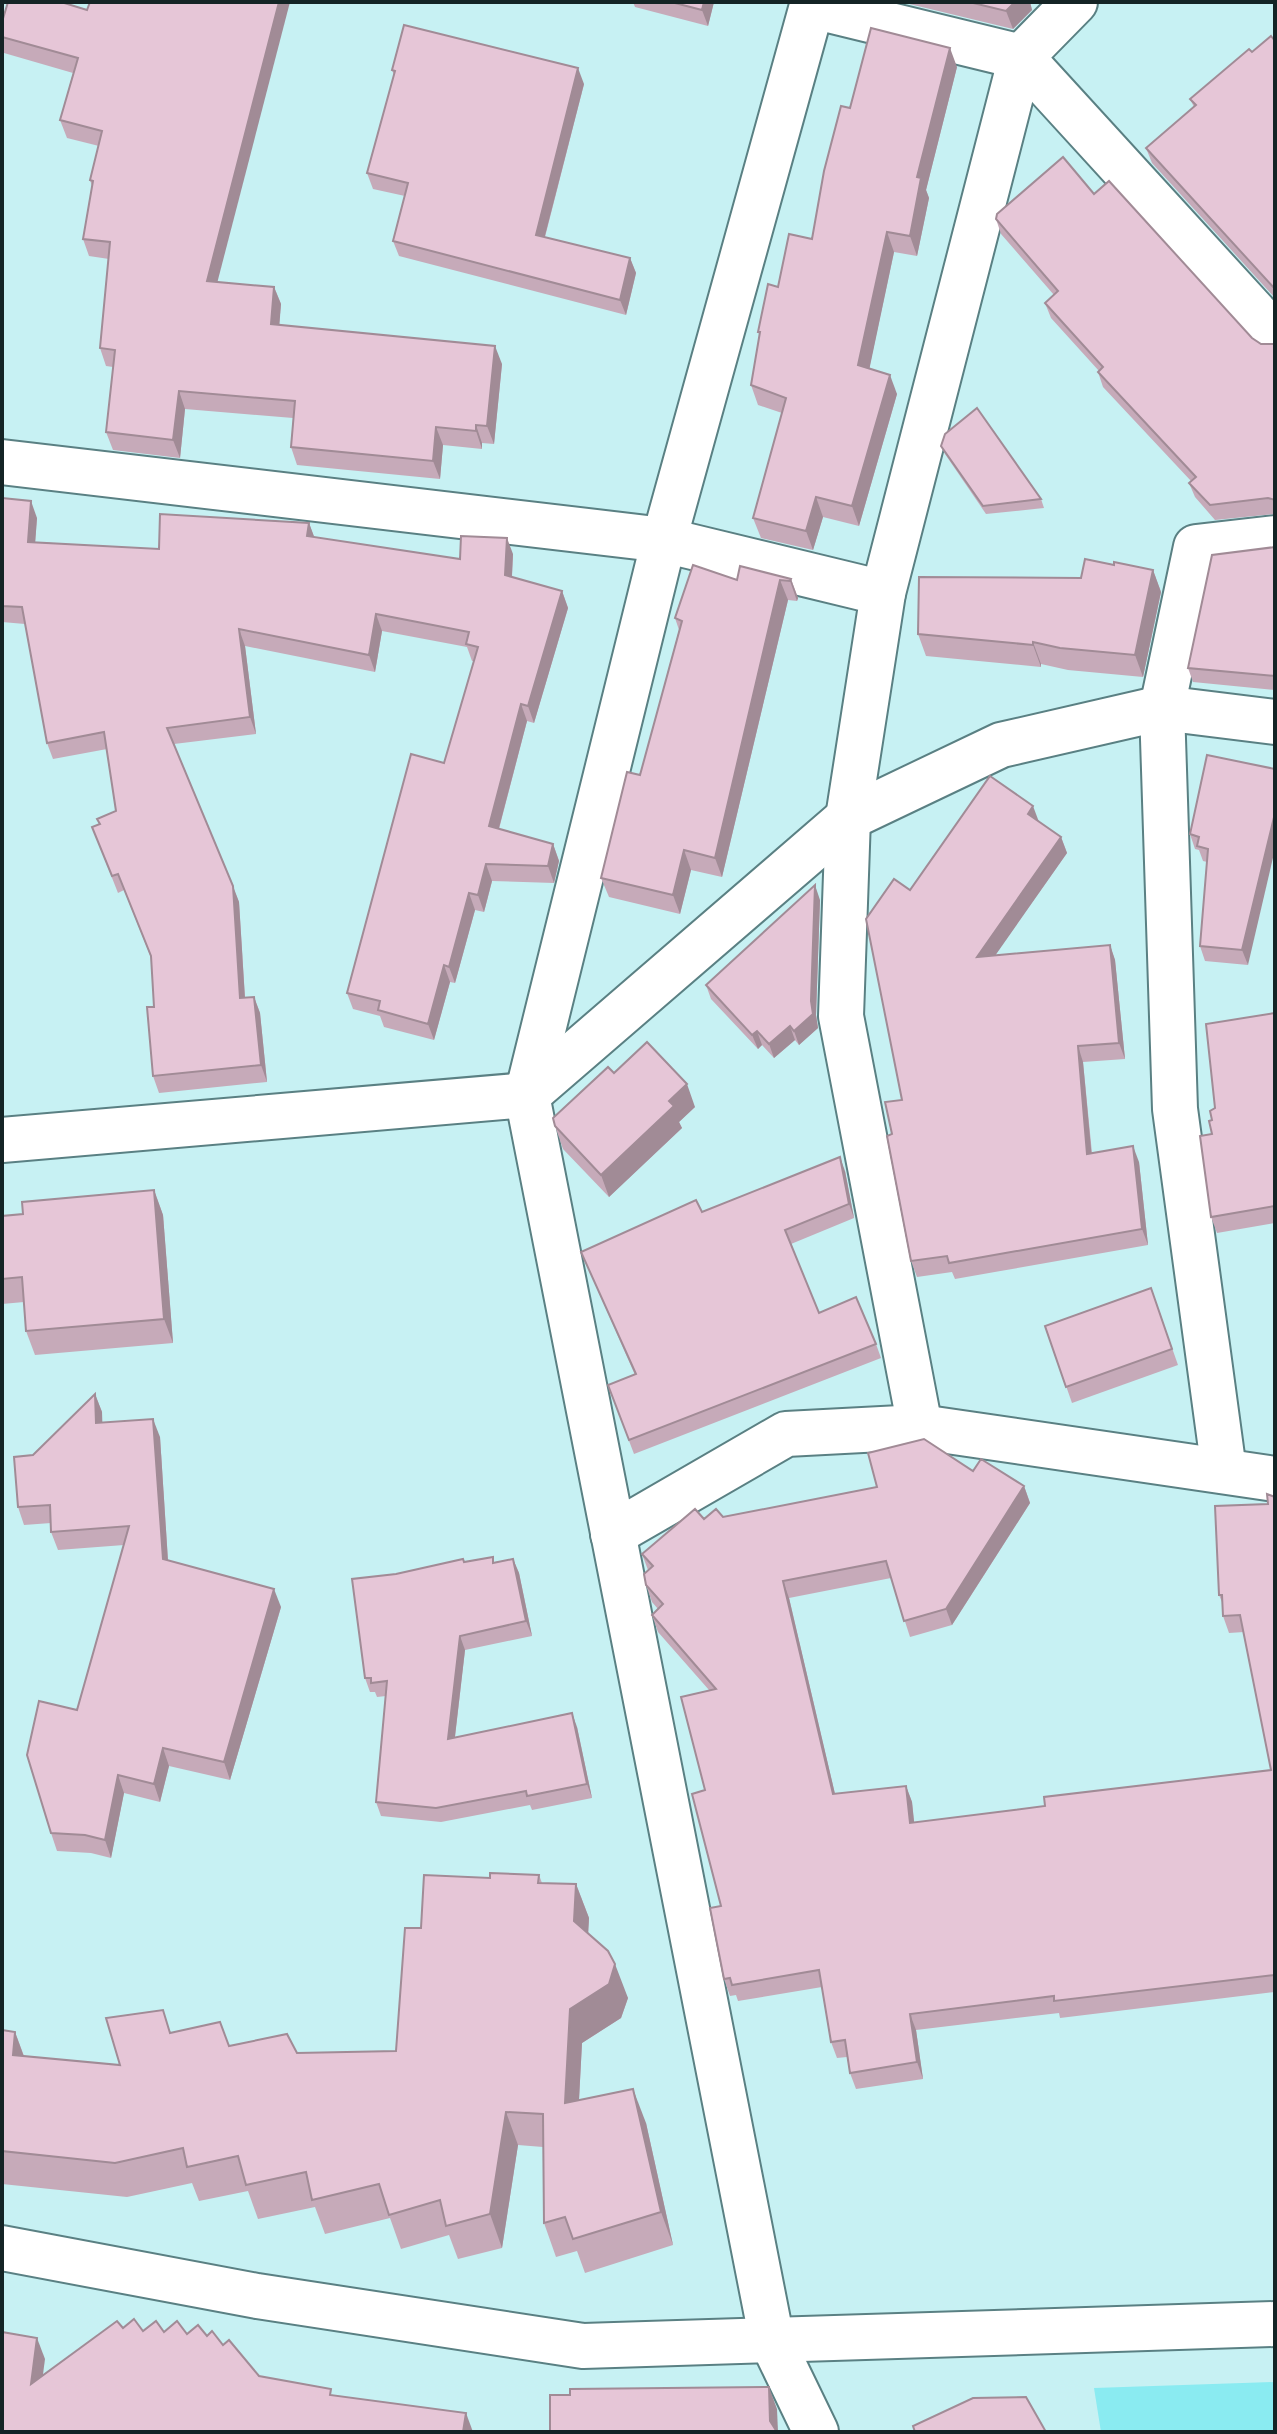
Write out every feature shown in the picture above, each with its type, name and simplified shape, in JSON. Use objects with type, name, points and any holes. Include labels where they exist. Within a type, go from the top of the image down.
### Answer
[{"type":"street","points":[[920,1427],[841,1016],[848,818],[883,593],[1021,57],[1075,2]]},
{"type":"street","points":[[816,2432],[772,2341],[527,1095],[664,540],[812,4],[1021,57],[1275,335]]},
{"type":"street","points":[[2,462],[664,540],[883,593]]},
{"type":"street","points":[[1224,1471],[1175,1109],[1162,708],[1196,547],[1275,538]]},
{"type":"street","points":[[2,1140],[527,1095],[848,818],[1001,745],[1162,708],[1275,722]]},
{"type":"street","points":[[613,1534],[786,1434],[920,1427],[1275,1479]]},
{"type":"street","points":[[2,2248],[257,2296],[583,2346],[1275,2324]]},
{"type":"shaded area","points":[[1275,2382],[1275,2432],[1101,2432],[1094,2388]]},
{"type":"building","points":[[8,2],[61,2],[87,10],[90,2],[279,2],[207,281],[274,287],[271,324],[495,346],[487,426],[476,425],[476,431],[436,427],[433,461],[291,447],[295,401],[179,391],[173,440],[106,432],[115,350],[100,348],[110,242],[83,239],[93,181],[90,180],[102,131],[60,120],[78,58],[2,37],[2,22]]},
{"type":"building","points":[[671,2],[704,2],[702,10]]},
{"type":"building","points":[[969,2],[1015,2],[1006,11]]},
{"type":"building","points":[[404,25],[578,68],[536,235],[630,258],[620,300],[393,241],[408,183],[367,173],[395,71],[392,70]]},
{"type":"building","points":[[871,28],[950,48],[917,177],[921,178],[910,236],[887,232],[858,365],[890,375],[852,506],[816,497],[806,531],[753,518],[786,398],[751,385],[768,284],[778,287],[789,234],[812,239],[824,171],[841,106],[850,108]]},
{"type":"building","points":[[1271,36],[1275,41],[1275,289],[1146,148],[1196,105],[1190,99],[1249,49],[1252,52]]},
{"type":"building","points":[[1063,157],[1094,194],[1109,181],[1252,338],[1261,344],[1275,344],[1275,500],[1268,498],[1210,505],[1189,483],[1196,477],[1098,372],[1103,367],[1045,303],[1058,291],[996,219],[997,214]]},
{"type":"building","points":[[977,408],[1041,499],[983,506],[941,446],[945,434]]},
{"type":"building","points":[[2,498],[31,501],[28,542],[159,549],[160,514],[309,523],[307,536],[460,559],[461,536],[507,538],[505,575],[562,591],[528,706],[521,704],[489,826],[553,844],[548,866],[486,864],[478,895],[469,893],[449,967],[444,965],[428,1024],[378,1010],[380,1001],[347,993],[411,754],[444,763],[478,647],[466,644],[469,632],[376,614],[369,655],[239,629],[250,717],[167,728],[233,886],[240,998],[254,997],[261,1065],[153,1076],[147,1007],[154,1007],[151,956],[118,874],[112,876],[92,827],[100,824],[97,819],[116,811],[104,732],[47,743],[22,607],[2,606]]},
{"type":"building","points":[[1275,547],[1275,676],[1188,668],[1212,555]]},
{"type":"building","points":[[1085,559],[1153,570],[1135,655],[1060,648],[1033,642],[1033,645],[918,634],[919,577],[1081,578]]},
{"type":"building","points":[[693,565],[737,580],[740,566],[791,579],[780,580],[715,858],[684,850],[673,895],[601,878],[627,772],[640,775],[682,621],[675,618]]},
{"type":"building","points":[[1207,755],[1275,769],[1275,813],[1242,950],[1200,946],[1208,849],[1197,846],[1199,837],[1190,834]]},
{"type":"building","points":[[990,776],[1033,806],[1028,814],[1061,837],[977,957],[1110,945],[1119,1043],[1078,1046],[1087,1154],[1133,1146],[1142,1229],[949,1263],[947,1256],[911,1261],[887,1136],[892,1134],[885,1102],[902,1100],[866,919],[894,879],[910,890]]},
{"type":"building","points":[[815,885],[813,1014],[794,1031],[790,1026],[769,1044],[757,1031],[752,1035],[706,985]]},
{"type":"building","points":[[1275,1013],[1275,1206],[1211,1217],[1200,1136],[1212,1134],[1210,1111],[1215,1108],[1206,1024]]},
{"type":"building","points":[[647,1042],[687,1084],[669,1101],[674,1106],[601,1175],[555,1126],[553,1118],[608,1067],[614,1073]]},
{"type":"building","points":[[840,1157],[849,1204],[785,1230],[819,1313],[856,1297],[876,1344],[629,1440],[608,1385],[636,1374],[581,1252],[696,1200],[702,1212]]},
{"type":"building","points":[[154,1190],[164,1319],[26,1331],[22,1277],[2,1279],[2,1216],[23,1214],[22,1202]]},
{"type":"building","points":[[1151,1288],[1172,1349],[1066,1387],[1045,1326]]},
{"type":"building","points":[[95,1394],[96,1423],[153,1419],[163,1559],[274,1589],[224,1762],[163,1748],[154,1784],[118,1775],[105,1840],[51,1833],[27,1755],[39,1701],[77,1710],[129,1526],[51,1532],[50,1505],[18,1507],[14,1457],[33,1455]]},
{"type":"building","points":[[924,1439],[973,1471],[981,1459],[1024,1486],[946,1609],[904,1621],[886,1561],[783,1581],[833,1794],[906,1786],[910,1823],[1045,1806],[1044,1797],[1271,1770],[1240,1615],[1223,1616],[1222,1595],[1219,1595],[1215,1506],[1268,1504],[1267,1494],[1275,1497],[1275,1975],[1054,2001],[1054,1996],[910,2014],[917,2062],[850,2073],[845,2040],[831,2042],[819,1970],[732,1985],[730,1978],[724,1979],[710,1908],[721,1906],[692,1794],[705,1790],[681,1697],[716,1689],[652,1615],[663,1604],[646,1585],[644,1574],[653,1566],[642,1554],[695,1509],[704,1519],[716,1509],[723,1517],[877,1487],[868,1453]]},
{"type":"building","points":[[493,1557],[493,1563],[513,1559],[526,1621],[460,1636],[448,1739],[572,1713],[587,1784],[527,1796],[526,1791],[436,1808],[376,1802],[387,1681],[371,1683],[371,1678],[365,1678],[352,1579],[396,1574],[463,1559],[464,1562]]},
{"type":"building","points":[[490,1873],[539,1875],[538,1883],[576,1884],[574,1921],[608,1951],[615,1964],[609,1984],[570,2009],[565,2103],[633,2089],[661,2212],[573,2239],[565,2217],[544,2223],[543,2114],[506,2112],[490,2214],[446,2226],[440,2200],[389,2215],[379,2184],[312,2200],[306,2172],[246,2185],[238,2156],[187,2167],[183,2148],[115,2163],[2,2151],[2,2030],[15,2032],[13,2055],[120,2065],[106,2018],[163,2010],[170,2033],[220,2022],[229,2046],[287,2034],[297,2053],[396,2051],[405,1928],[421,1928],[424,1875],[490,1878]]},
{"type":"building","points":[[134,2319],[143,2331],[156,2321],[164,2332],[177,2321],[187,2334],[198,2325],[207,2336],[212,2331],[223,2345],[229,2340],[259,2376],[331,2389],[330,2395],[466,2413],[463,2432],[2,2432],[2,2332],[37,2338],[31,2384],[117,2321],[123,2328]]},
{"type":"building","points":[[769,2387],[770,2421],[777,2432],[550,2432],[550,2395],[570,2395],[570,2389]]},
{"type":"building","points":[[1026,2397],[1046,2432],[915,2432],[913,2426],[973,2398]]}]
